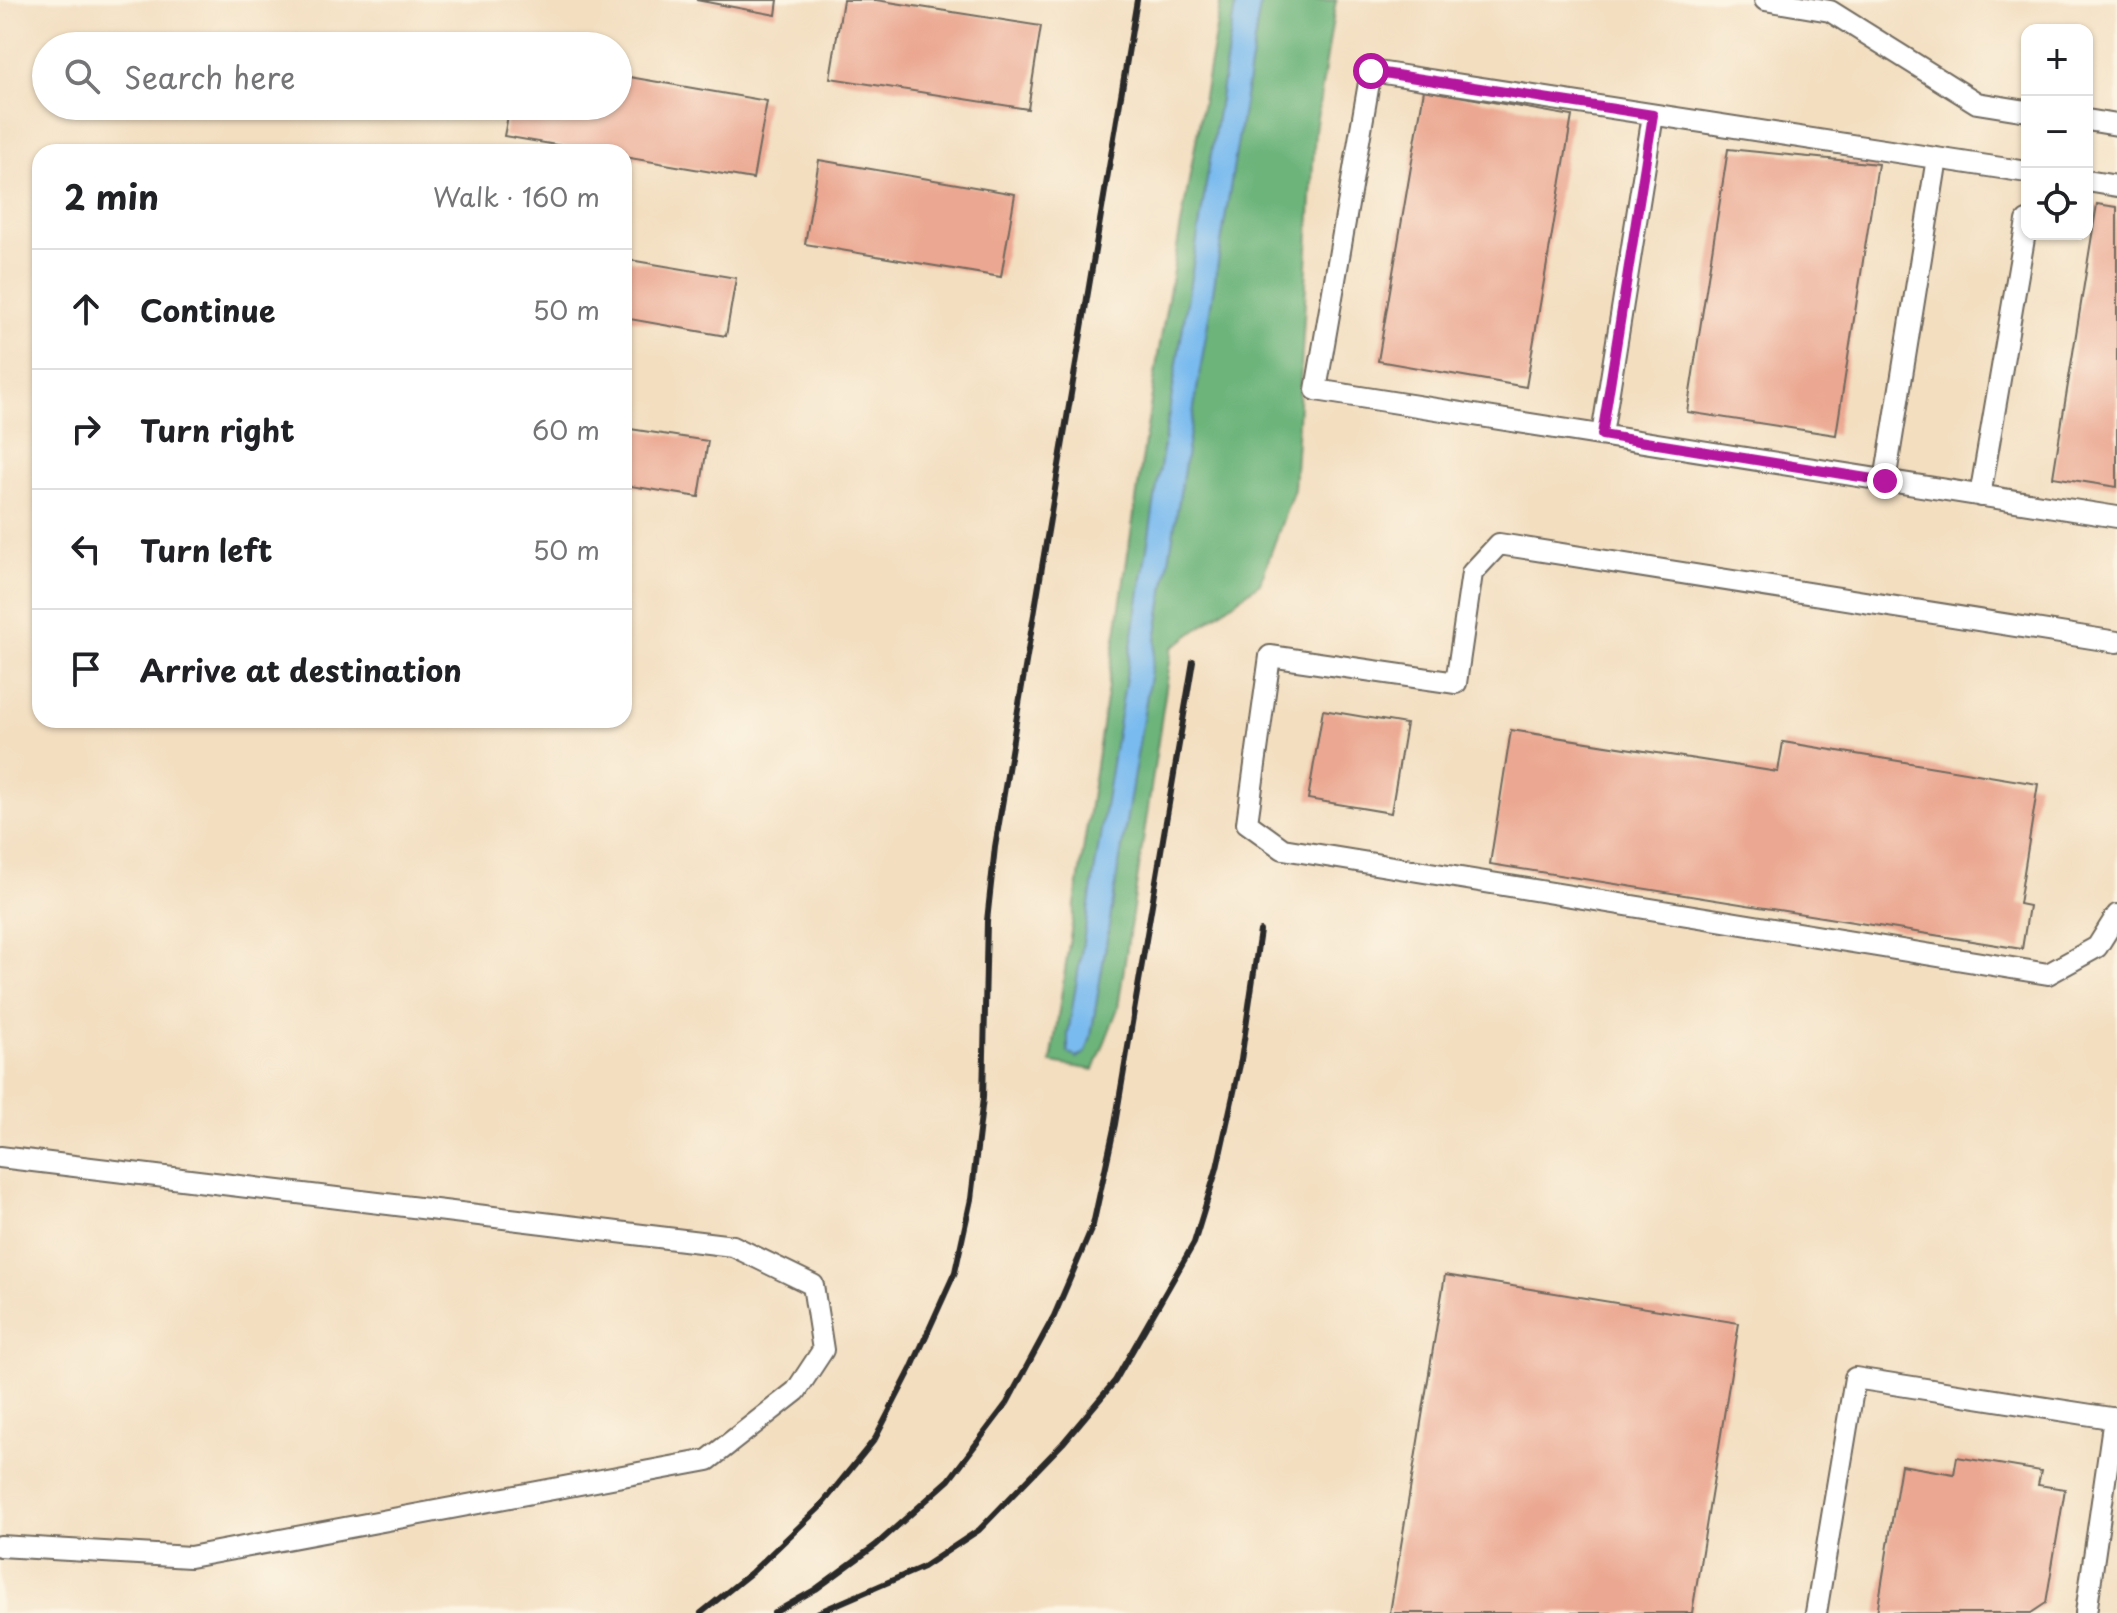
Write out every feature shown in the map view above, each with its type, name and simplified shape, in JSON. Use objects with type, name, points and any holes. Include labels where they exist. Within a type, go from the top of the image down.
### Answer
[{"type":"lane","points":[[1765,0],[1830,11],[1977,103],[2021,110]]},
{"type":"lane","points":[[2021,171],[1371,71],[1316,390],[2117,517]]},
{"type":"lane","points":[[1602,435],[1653,115]]},
{"type":"lane","points":[[2093,121],[2117,125]]},
{"type":"lane","points":[[1885,481],[1937,158]]},
{"type":"lane","points":[[2093,182],[2117,186]]},
{"type":"lane","points":[[1980,496],[2024,240]]},
{"type":"lane","points":[[2117,642],[1499,544],[1472,573],[1456,683],[1270,656],[1247,823],[1283,849],[2048,974],[2097,947],[2117,915]]},
{"type":"lane","points":[[0,1157],[733,1246],[813,1285],[823,1350],[796,1391],[708,1460],[190,1557],[0,1546]]},
{"type":"lane","points":[[1816,1613],[1855,1378],[2116,1419],[2086,1613]]},
{"type":"green space","points":[[1221,0],[1336,0],[1315,130],[1294,489],[1260,583],[1172,648],[1118,1008],[1094,1070],[1051,1063],[1158,355]]},
{"type":"water","points":[[1236,0],[1261,0],[1091,1036],[1086,1052],[1077,1058],[1068,1052],[1068,1034]]},
{"type":"building","points":[[696,0],[778,0],[776,15]]},
{"type":"building","points":[[843,0],[876,0],[1041,26],[1028,109],[830,78]]},
{"type":"building","points":[[632,77],[767,101],[753,179],[632,158],[632,144],[550,144],[504,136],[507,120],[632,120]]},
{"type":"building","points":[[1424,90],[1572,116],[1526,387],[1378,361]]},
{"type":"building","points":[[1728,149],[1878,164],[1836,435],[1687,412]]},
{"type":"building","points":[[819,160],[1015,194],[1001,277],[805,244]]},
{"type":"building","points":[[2097,204],[2117,207],[2117,487],[2053,477]]},
{"type":"building","points":[[632,260],[736,278],[726,336],[632,319]]},
{"type":"building","points":[[632,429],[708,441],[699,497],[632,486]]},
{"type":"building","points":[[1323,710],[1406,724],[1391,813],[1308,799]]},
{"type":"building","points":[[1511,730],[1778,772],[1783,742],[2038,784],[2019,904],[2029,906],[2022,949],[1490,864]]},
{"type":"building","points":[[1445,1275],[1739,1323],[1692,1613],[1390,1613]]},
{"type":"building","points":[[1957,1457],[2041,1471],[2038,1485],[2065,1489],[2046,1603],[2031,1613],[1877,1613],[1901,1465],[1954,1474]]},
{"type":"railway","points":[[701,1613],[752,1572],[819,1508],[875,1439],[955,1272],[971,1199],[983,1098],[987,921],[995,847],[1137,0]]},
{"type":"railway","points":[[774,1613],[816,1589],[876,1545],[949,1480],[1007,1403],[1054,1316],[1093,1225],[1115,1124],[1193,661]]},
{"type":"railway","points":[[817,1613],[923,1567],[979,1530],[1063,1443],[1115,1381],[1194,1243],[1217,1168],[1241,1060],[1260,931]]},
{"type":"route","points":[[1371,71],[1653,115],[1602,435],[1885,481]]}]
